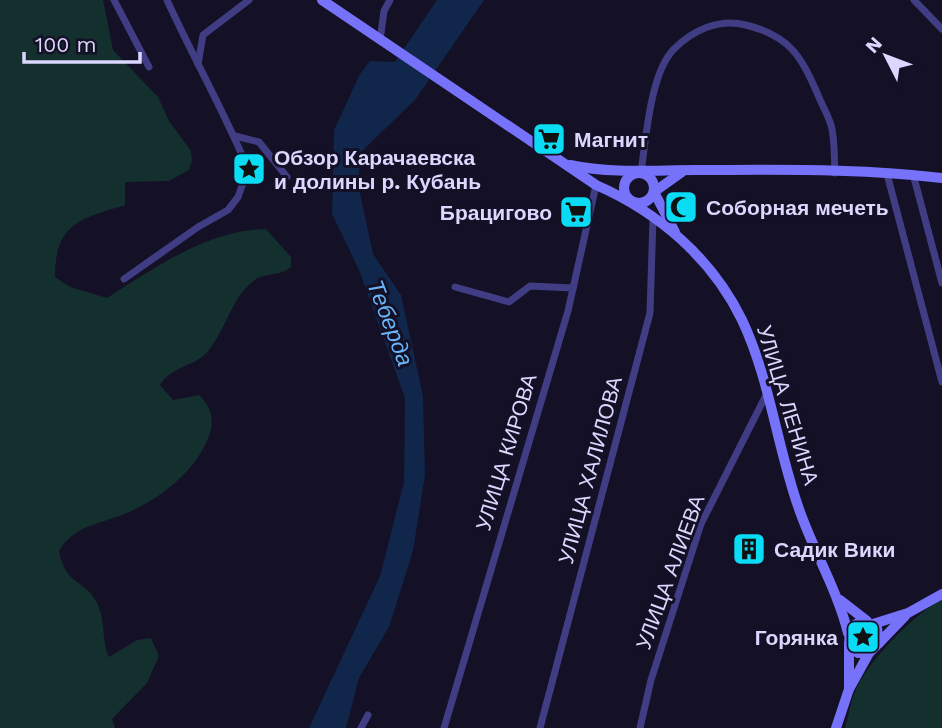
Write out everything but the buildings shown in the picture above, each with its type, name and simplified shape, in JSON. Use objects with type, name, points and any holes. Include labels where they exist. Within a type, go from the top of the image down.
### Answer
[{"type":"main road","name":"УЛИЦА ЛЕНИНА","points":[[322,0],[596,186],[630,200],[677,235],[719,282],[742,320],[799,510],[840,600],[848,633]]},
{"type":"main road","name":"УЛИЦА ЛЕНИНА","points":[[562,163],[592,170],[641,172],[687,170],[913,174],[942,178]]},
{"type":"main road","points":[[654,192],[650,178],[641,172],[626,181],[626,195],[630,200],[644,202],[669,179],[687,170]]},
{"type":"main road","name":"УЛИЦА ЛЕНИНА","points":[[654,192],[677,235]]},
{"type":"main road","points":[[849,689],[848,633],[855,623],[870,623],[908,613],[942,594]]},
{"type":"main road","name":"УЛИЦА ЛЕНИНА","points":[[840,600],[870,623]]},
{"type":"main road","points":[[835,728],[849,689],[869,653],[908,613]]},
{"type":"main road","points":[[870,623],[880,633],[879,643]]},
{"type":"main road","points":[[849,645],[858,653],[869,653]]},
{"type":"street","points":[[114,0],[149,67]]},
{"type":"street","points":[[124,279],[198,226],[228,210],[248,169],[167,0]]},
{"type":"street","points":[[198,64],[203,35],[249,0]]},
{"type":"street","points":[[380,40],[384,11],[390,0]]},
{"type":"street","points":[[914,0],[942,29]]},
{"type":"street","points":[[641,172],[649,118],[662,68],[673,50],[689,38],[710,25],[730,21],[767,30],[786,41],[802,60],[831,125],[835,173]]},
{"type":"street","points":[[234,136],[259,142],[287,177]]},
{"type":"street","points":[[887,174],[942,382]]},
{"type":"street","points":[[913,174],[942,283]]},
{"type":"street","name":"УЛИЦА КИРОВА","points":[[443,728],[573,288],[596,186]]},
{"type":"street","name":"УЛИЦА ХАЛИЛОВА","points":[[540,728],[650,313],[653,218]]},
{"type":"street","points":[[455,287],[509,302],[530,286],[573,288]]},
{"type":"street","name":"УЛИЦА АЛИЕВА","points":[[640,728],[648,688],[701,524],[766,395]]},
{"type":"street","points":[[362,728],[368,715]]},
{"type":"green space","points":[[0,0],[103,0],[113,50],[158,97],[169,121],[191,151],[189,170],[169,181],[125,182],[125,205],[73,226],[60,245],[55,277],[70,287],[107,298],[163,263],[203,243],[244,231],[266,229],[291,257],[291,267],[287,270],[260,277],[248,286],[235,303],[214,343],[203,356],[170,374],[160,385],[173,400],[199,395],[208,406],[212,423],[200,455],[183,476],[151,501],[80,530],[65,542],[59,551],[66,571],[87,589],[97,603],[109,657],[137,640],[151,638],[159,656],[147,683],[112,719],[115,728],[0,728]]},
{"type":"green space","points":[[942,599],[942,728],[845,728],[856,690],[873,662],[919,615]]},
{"type":"water","name":"Теберда","points":[[437,0],[484,0],[415,100],[361,152],[358,184],[373,254],[401,295],[423,396],[425,475],[413,551],[389,627],[359,678],[346,728],[309,728],[380,576],[404,482],[405,398],[359,270],[332,214],[334,130],[360,74],[370,61],[395,62]]},
{"type":"place","name":"Магнит","points":[[549,139]]},
{"type":"place","name":"Обзор Карачаевска и долины р. Кубань","points":[[249,169]]},
{"type":"place","name":"Соборная мечеть","points":[[681,207]]},
{"type":"place","name":"Брацигово","points":[[576,212]]},
{"type":"place","name":"Садик Вики","points":[[749,549]]},
{"type":"place","name":"Горянка","points":[[863,637]]}]
